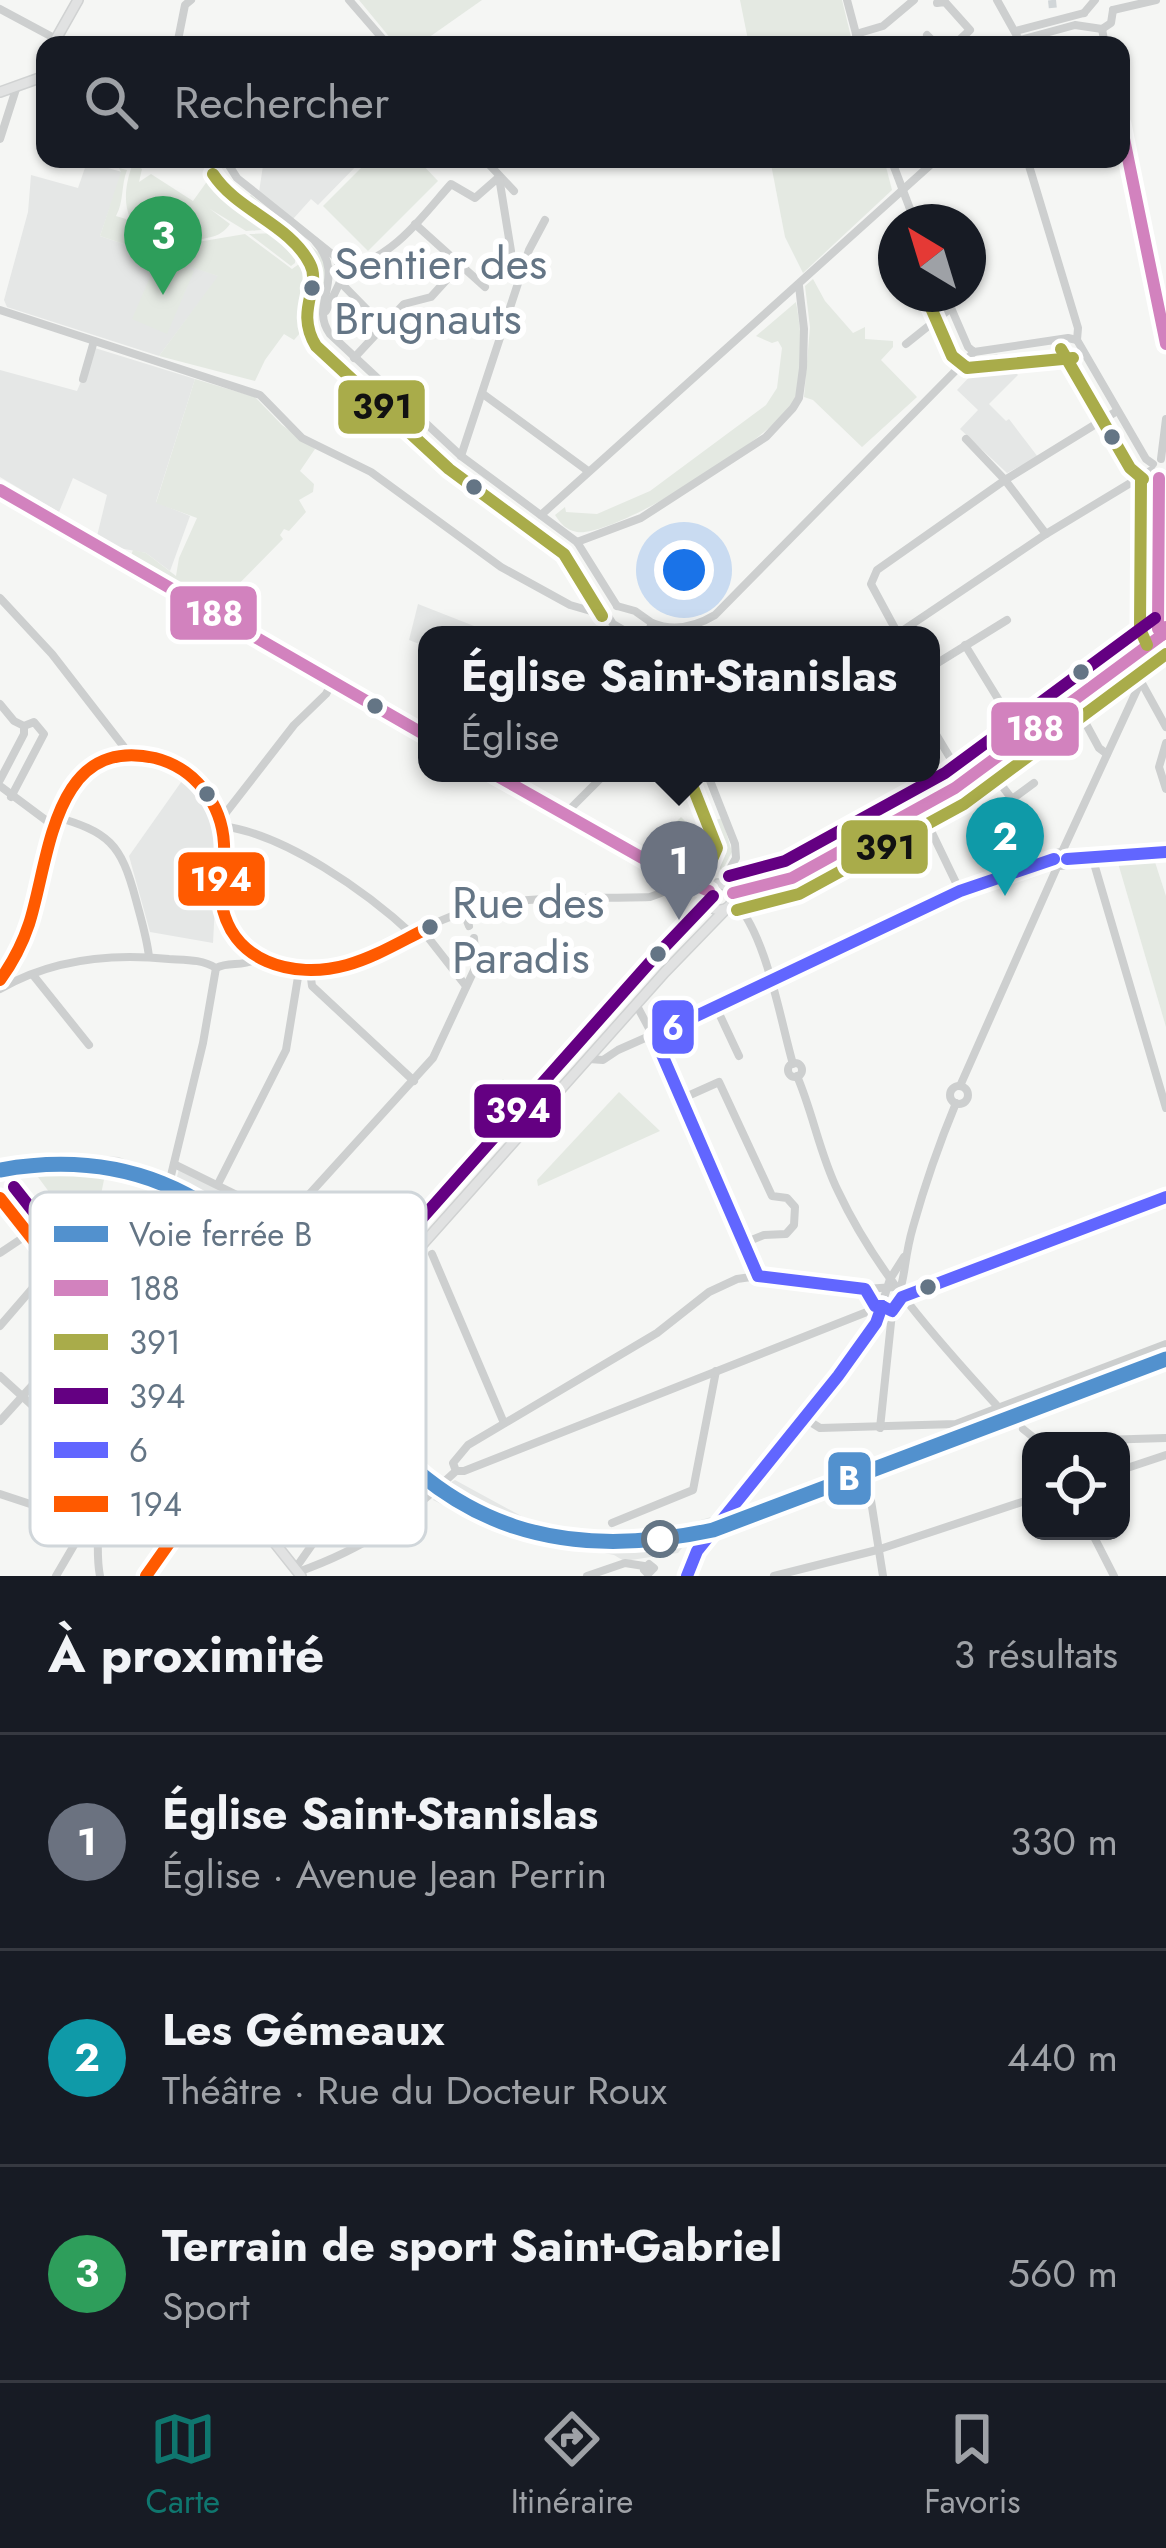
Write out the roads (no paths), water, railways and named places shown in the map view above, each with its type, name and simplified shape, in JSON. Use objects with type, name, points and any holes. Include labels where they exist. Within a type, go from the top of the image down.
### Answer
[{"type":"main road","points":[[59,36],[78,0]]},
{"type":"main road","points":[[0,92],[36,80]]},
{"type":"main road","points":[[0,490],[418,731]]},
{"type":"main road","points":[[712,907],[792,878],[920,808],[964,781],[1165,631]]},
{"type":"main road","points":[[508,782],[676,877],[709,890],[721,884],[730,901]]},
{"type":"main road","points":[[696,939],[712,907],[709,890]]},
{"type":"main road","points":[[426,1241],[730,901]]},
{"type":"main road","points":[[0,1198],[30,1241]]},
{"type":"main road","points":[[146,1576],[167,1546]]},
{"type":"main road","points":[[277,1546],[298,1572]]},
{"type":"street","points":[[179,36],[185,5],[191,0]]},
{"type":"street","points":[[350,0],[380,36]]},
{"type":"street","points":[[847,0],[856,34],[886,24],[914,0]]},
{"type":"street","points":[[997,0],[1017,36]]},
{"type":"street","points":[[1024,36],[1054,16],[1084,13],[1099,0],[1113,10],[1156,0]]},
{"type":"street","points":[[937,3],[945,2],[970,30],[964,36]]},
{"type":"street","points":[[0,9],[46,36]]},
{"type":"street","points":[[1102,29],[1111,23],[1113,10]]},
{"type":"street","points":[[1084,13],[1088,24]]},
{"type":"street","points":[[1033,36],[1088,24],[1102,29]]},
{"type":"street","points":[[1102,29],[1103,36]]},
{"type":"street","points":[[0,139],[16,89]]},
{"type":"street","points":[[232,168],[236,178],[334,254],[340,282],[383,326]]},
{"type":"street","points":[[492,168],[514,191]]},
{"type":"street","points":[[894,168],[907,204]]},
{"type":"street","points":[[541,515],[928,168]]},
{"type":"street","points":[[1030,168],[1078,328],[1077,340],[1146,459],[1158,463]]},
{"type":"street","points":[[1130,168],[1166,344]]},
{"type":"street","points":[[336,270],[386,251],[451,184],[476,197],[499,177]]},
{"type":"street","points":[[499,177],[511,251]]},
{"type":"street","points":[[461,456],[530,250],[545,220]]},
{"type":"street","points":[[415,224],[485,287]]},
{"type":"street","points":[[354,358],[404,304],[430,297],[460,265]]},
{"type":"street","points":[[336,270],[322,318],[330,334],[461,456],[577,542],[617,606],[666,626]]},
{"type":"street","points":[[322,318],[340,282]]},
{"type":"street","points":[[577,542],[641,518],[766,436],[793,408],[799,398],[804,329],[799,285]]},
{"type":"street","points":[[0,310],[260,395],[302,438],[371,472],[500,567],[570,605],[608,616],[617,626]]},
{"type":"street","points":[[906,344],[946,312]]},
{"type":"street","points":[[953,312],[974,352]]},
{"type":"street","points":[[686,626],[715,615],[974,352],[1077,340]]},
{"type":"street","points":[[83,379],[94,341]]},
{"type":"street","points":[[483,394],[588,472]]},
{"type":"street","points":[[893,626],[871,584],[877,570],[1005,480],[1117,412]]},
{"type":"street","points":[[880,1428],[888,1322],[932,1161],[956,1103],[967,1097],[960,1086],[1165,631],[1158,614],[1163,478],[1158,463],[1166,419]]},
{"type":"street","points":[[965,439],[1005,480],[1046,534]]},
{"type":"street","points":[[909,626],[1158,463]]},
{"type":"street","points":[[0,598],[52,654],[131,756]]},
{"type":"street","points":[[608,616],[617,606]]},
{"type":"street","points":[[940,661],[1007,620]]},
{"type":"street","points":[[965,645],[1022,738]]},
{"type":"street","points":[[1124,663],[1134,669],[1162,710],[1166,727]]},
{"type":"street","points":[[222,822],[332,683]]},
{"type":"street","points":[[1073,700],[1107,754]]},
{"type":"street","points":[[0,704],[14,722],[24,726],[34,722],[44,734],[11,797]]},
{"type":"street","points":[[24,726],[0,783],[11,797],[52,820],[90,827],[118,850],[127,865],[149,957]]},
{"type":"street","points":[[940,741],[964,781]]},
{"type":"street","points":[[1166,743],[1159,766],[1166,789]]},
{"type":"street","points":[[0,760],[16,749]]},
{"type":"street","points":[[0,985],[12,976],[31,929],[52,820],[74,783],[88,770],[131,756],[159,760],[206,789],[222,822],[220,899],[232,933],[254,960],[304,970],[342,967],[464,913],[500,904],[650,897],[676,877]]},
{"type":"street","points":[[986,765],[1012,799]]},
{"type":"street","points":[[565,815],[597,782]]},
{"type":"street","points":[[711,782],[735,844],[736,858],[721,884]]},
{"type":"street","points":[[988,816],[1034,783]]},
{"type":"street","points":[[920,808],[960,891]]},
{"type":"street","points":[[222,822],[335,875],[418,933],[466,986]]},
{"type":"street","points":[[589,1059],[610,1057],[625,1046],[658,1045],[716,1007],[960,891],[1060,859],[1166,852]]},
{"type":"street","points":[[1093,860],[1166,1108]]},
{"type":"street","points":[[730,901],[750,928],[793,1064],[789,1071],[799,1079],[836,1188],[884,1268],[896,1304],[999,1408]]},
{"type":"street","points":[[464,913],[469,926]]},
{"type":"street","points":[[311,1192],[433,1058],[476,966],[474,938]]},
{"type":"street","points":[[12,976],[33,975],[92,958],[149,957],[207,962],[216,968]]},
{"type":"street","points":[[216,968],[254,960]]},
{"type":"street","points":[[169,1192],[216,968]]},
{"type":"street","points":[[304,970],[311,986],[414,1081]]},
{"type":"street","points":[[218,1184],[286,1050],[304,970]]},
{"type":"street","points":[[33,975],[88,1045]]},
{"type":"street","points":[[637,1006],[758,1276]]},
{"type":"street","points":[[716,1007],[739,1057]]},
{"type":"street","points":[[681,1099],[719,1082],[772,1196],[787,1198],[796,1208],[794,1226],[786,1234],[764,1235],[744,1243]]},
{"type":"street","points":[[174,1164],[233,1192]]},
{"type":"street","points":[[426,1498],[456,1471],[880,1303],[896,1304],[1166,1197]]},
{"type":"street","points":[[0,1253],[27,1234]]},
{"type":"street","points":[[432,1254],[504,1423]]},
{"type":"street","points":[[687,1576],[697,1551],[876,1323],[880,1303],[904,1256]]},
{"type":"street","points":[[884,1268],[896,1268]]},
{"type":"street","points":[[456,1471],[453,1463],[461,1451],[657,1334],[709,1292],[737,1279],[758,1276],[865,1289],[891,1284]]},
{"type":"street","points":[[865,1289],[880,1303]]},
{"type":"street","points":[[0,1326],[30,1291]]},
{"type":"street","points":[[845,1366],[888,1322]]},
{"type":"street","points":[[804,1418],[817,1427],[956,1424],[1166,1344]]},
{"type":"street","points":[[612,1523],[693,1490],[717,1370]]},
{"type":"street","points":[[0,1376],[30,1403]]},
{"type":"street","points":[[0,1421],[30,1387]]},
{"type":"street","points":[[1023,1429],[1027,1432]]},
{"type":"street","points":[[1130,1439],[1166,1438]]},
{"type":"street","points":[[1130,1467],[1166,1455]]},
{"type":"street","points":[[869,1488],[884,1576]]},
{"type":"street","points":[[0,1494],[30,1504]]},
{"type":"street","points":[[774,1576],[877,1550],[1022,1502]]},
{"type":"street","points":[[1096,1540],[1114,1576]]},
{"type":"street","points":[[56,1576],[73,1546]]},
{"type":"street","points":[[298,1572],[314,1546]]},
{"type":"street","points":[[298,1572],[363,1546]]},
{"type":"street","points":[[587,1576],[625,1563],[648,1572]]},
{"type":"tunnel","points":[[1052,0],[1053,10]]},
{"type":"rail line","name":"B","points":[[0,1170],[84,1165],[124,1171],[180,1192]]},
{"type":"rail line","name":"B","points":[[426,1478],[471,1508],[514,1526],[560,1538],[659,1539],[713,1530],[1166,1359]]},
{"type":"place","name":"Sentier des Brugnauts","points":[[312,288]]},
{"type":"place","name":"Terrain de sport Saint-Gabriel","points":[[163,295]]},
{"type":"place","name":"Les Gémeaux","points":[[1005,896]]},
{"type":"place","name":"Église Saint-Stanislas","points":[[679,920]]},
{"type":"place","name":"Rue des Paradis","points":[[430,927]]}]
